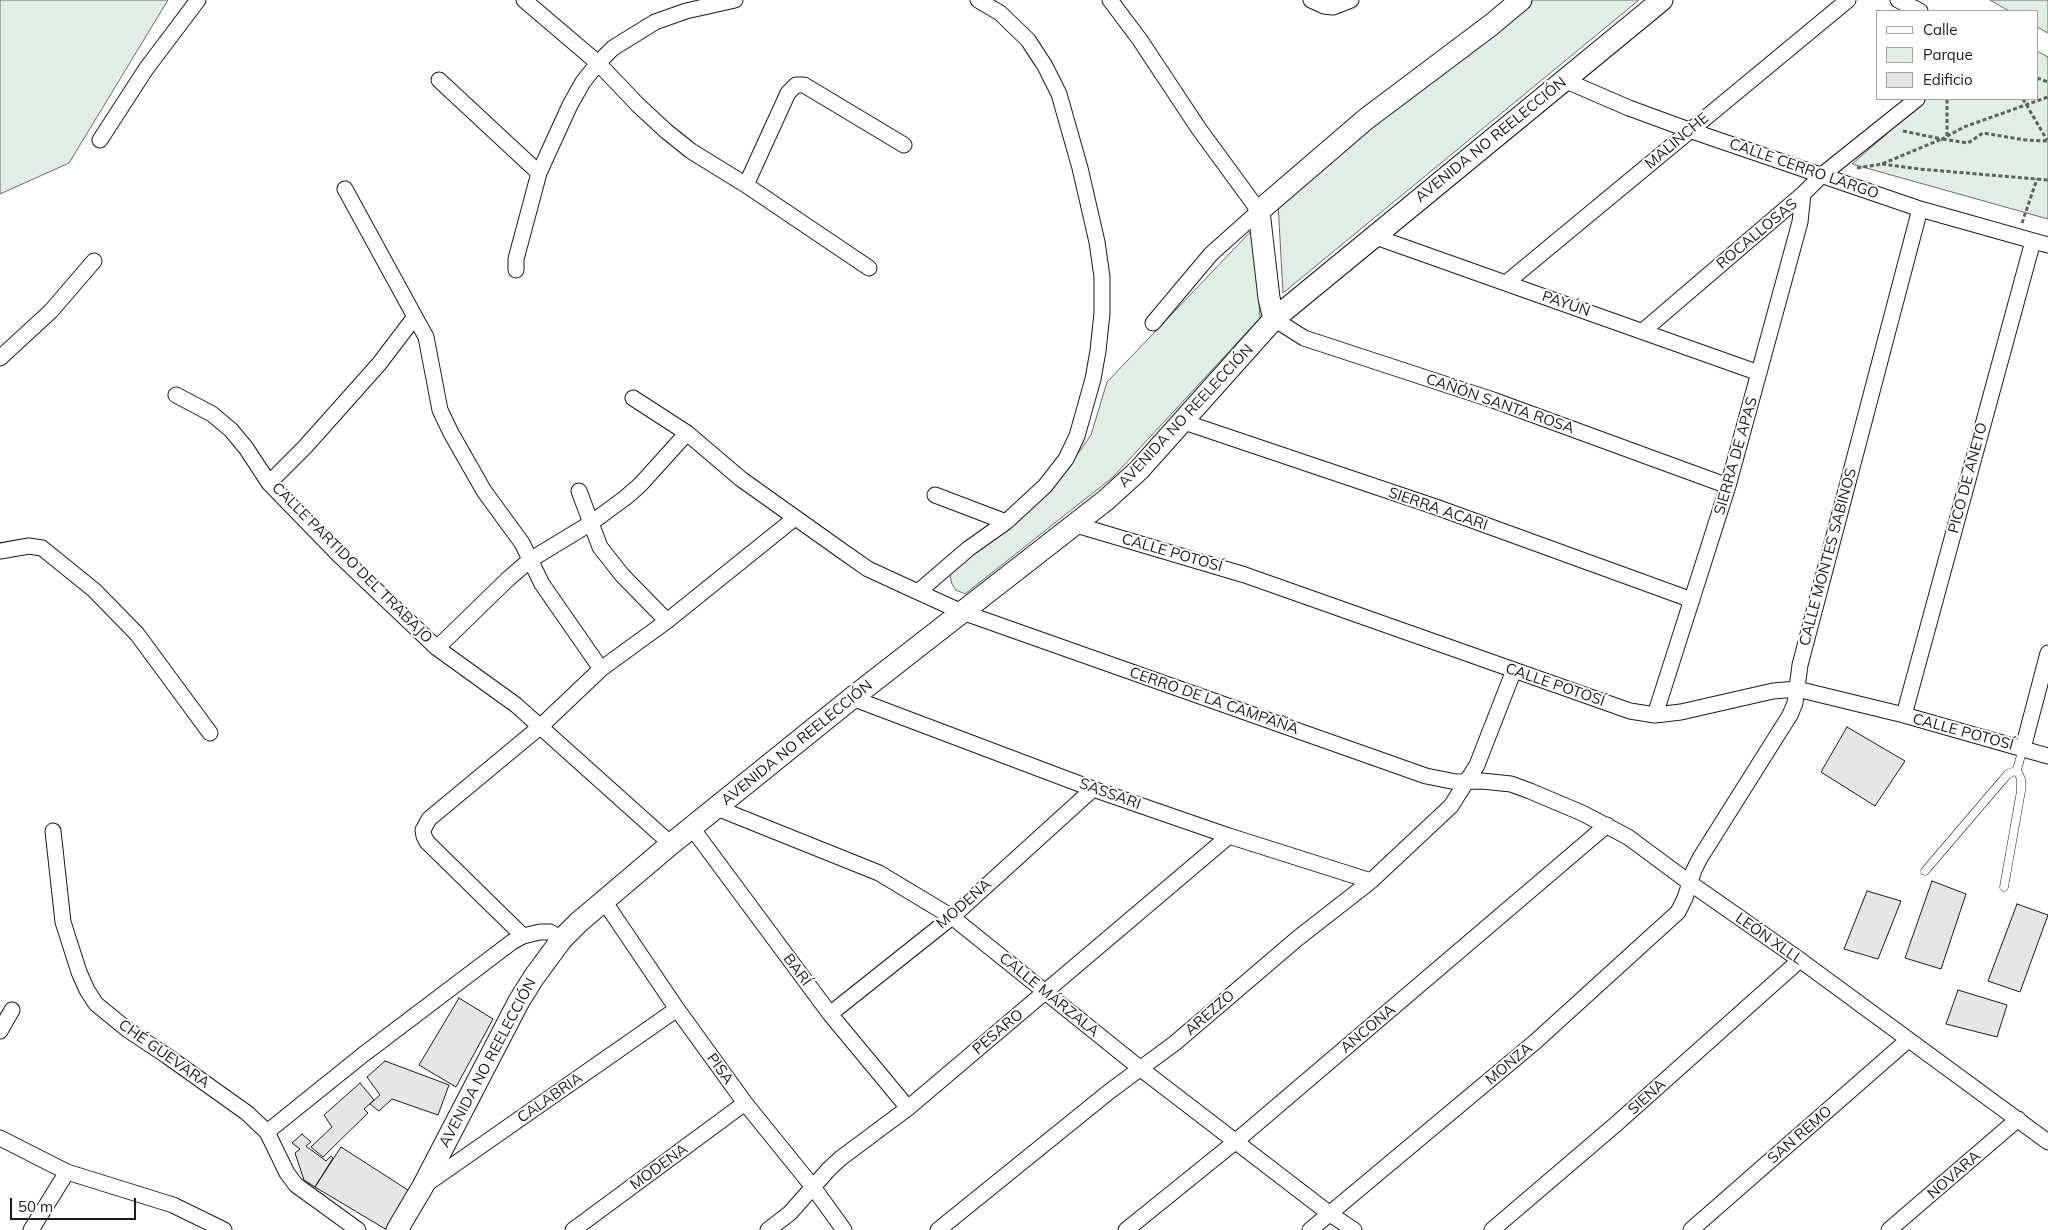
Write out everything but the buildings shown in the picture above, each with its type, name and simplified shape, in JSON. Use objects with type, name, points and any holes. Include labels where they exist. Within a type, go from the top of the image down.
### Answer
[{"type":"street","points":[[100,140],[146,69],[198,0]]},
{"type":"street","points":[[524,0],[598,63],[638,106],[666,132],[691,151],[746,185],[869,268]]},
{"type":"street","points":[[516,270],[516,258],[539,172],[570,104],[583,82],[598,63],[621,42],[655,22],[686,11],[735,0]]},
{"type":"street","points":[[918,592],[968,549],[1006,522],[1045,486],[1066,459],[1077,436],[1094,380],[1102,313],[1102,277],[1097,242],[1058,94],[1042,59],[1028,40],[1000,13],[978,0]]},
{"type":"street","points":[[1110,0],[1140,40],[1199,129],[1259,212],[1269,298],[1274,319]]},
{"type":"street","points":[[1310,0],[1316,4],[1333,7],[1351,0]]},
{"type":"street","points":[[1153,323],[1212,254],[1259,212],[1366,119],[1491,25],[1521,0]]},
{"type":"street","name":"AVENIDA NO REELECCIÓN","points":[[397,1230],[424,1186],[519,1001],[562,939],[579,922],[671,844],[852,698],[1106,500],[1139,470],[1184,422],[1274,319],[1662,0]]},
{"type":"street","name":"MALINCHE","points":[[1506,283],[1848,0]]},
{"type":"street","points":[[1898,0],[1918,10]]},
{"type":"street","points":[[439,80],[539,172]]},
{"type":"street","name":"CALLE CERRO LARGO","points":[[1564,80],[1629,108],[1920,209],[2048,245]]},
{"type":"street","points":[[746,185],[788,93],[796,85],[804,85],[904,145]]},
{"type":"street","name":"ROCALLOSAS","points":[[1643,331],[1804,194],[1822,174],[1916,100]]},
{"type":"street","points":[[344,189],[426,338],[440,410],[451,433],[484,491],[522,543],[542,584],[601,668]]},
{"type":"street","name":"SIERRA DE APAS","points":[[1655,715],[1728,486],[1800,222],[1804,194]]},
{"type":"street","name":"CALLE MONTES SABINOS","points":[[1690,884],[1700,858],[1790,715],[1795,703],[1800,665],[1920,209]]},
{"type":"street","name":"PAYÚN","points":[[1373,236],[1759,373]]},
{"type":"street","name":"PICO DE ANETO","points":[[1904,715],[2033,241]]},
{"type":"street","points":[[0,358],[51,311],[94,261]]},
{"type":"street","points":[[270,483],[379,364],[414,318]]},
{"type":"street","name":"CAÑÓN SANTA ROSA","points":[[1274,319],[1304,338],[1493,400],[1728,486]]},
{"type":"street","name":"CALLE PARTIDO DEL TRABAJO","points":[[176,395],[212,414],[231,430],[270,483],[339,555],[438,648],[516,705],[541,726],[671,844]]},
{"type":"street","name":"CERRO DE LA CAMPAÑA","points":[[633,398],[687,433],[741,478],[794,518],[868,569],[918,592],[962,612],[1426,776],[1441,780],[1468,782]]},
{"type":"street","name":"SIERRA ACARI","points":[[1184,422],[1436,507],[1692,600]]},
{"type":"street","points":[[438,648],[530,560],[591,523],[640,485],[687,433]]},
{"type":"street","points":[[579,491],[600,547],[622,575],[667,621]]},
{"type":"street","points":[[935,495],[1006,522]]},
{"type":"street","points":[[522,936],[427,842],[423,830],[429,819],[541,726],[601,668],[667,621],[794,518]]},
{"type":"street","name":"CALLE POTOSÍ","points":[[1073,524],[1245,575],[1630,711],[1655,715],[1681,712],[1773,691],[1797,689],[1904,715],[2048,756]]},
{"type":"street","points":[[0,551],[29,546],[42,548],[94,590],[118,612],[155,657],[210,733]]},
{"type":"street","points":[[2023,748],[2048,653]]},
{"type":"street","name":"AREZZO","points":[[938,1230],[1110,1091],[1175,1043],[1298,938],[1371,881],[1451,806],[1468,782],[1486,746],[1514,670]]},
{"type":"street","name":"SASSARI","points":[[852,698],[1094,789],[1229,836],[1371,881]]},
{"type":"street","name":"LEÓN XLLL","points":[[1468,782],[1497,781],[1518,786],[1582,813],[1628,837],[1690,884],[1800,960],[2048,1142]]},
{"type":"street","name":"MODENA","points":[[830,1014],[952,917],[1094,789]]},
{"type":"street","name":"CALLE MÁRZALA","points":[[717,808],[879,873],[952,917],[1044,993],[1141,1069],[1330,1214],[1354,1230]]},
{"type":"street","name":"ANCONA","points":[[1126,1230],[1235,1142],[1607,825]]},
{"type":"street","name":"BARÍ","points":[[692,828],[830,1014],[908,1108]]},
{"type":"street","name":"CHÉ GUEVARA","points":[[53,831],[63,922],[83,981],[96,1004],[128,1030],[246,1113],[267,1132],[287,1173],[296,1185],[358,1230]]},
{"type":"street","name":"PESARO","points":[[768,1230],[790,1213],[841,1158],[908,1108],[1229,836]]},
{"type":"street","name":"MONZA","points":[[1310,1230],[1535,1042],[1678,912],[1690,884]]},
{"type":"street","name":"PISA","points":[[604,901],[677,1009],[745,1103],[813,1187],[844,1230]]},
{"type":"street","points":[[267,1132],[371,1049],[512,942],[522,936],[540,932],[550,932],[562,939]]},
{"type":"street","name":"SIENA","points":[[1492,1230],[1615,1125],[1800,960]]},
{"type":"street","name":"CALABRIA","points":[[424,1186],[677,1009]]},
{"type":"street","points":[[0,1031],[12,1010]]},
{"type":"street","name":"SAN REMO","points":[[1690,1230],[1908,1040]]},
{"type":"street","name":"MODENA","points":[[573,1230],[745,1103]]},
{"type":"street","name":"NOVARA","points":[[1890,1230],[2018,1119]]},
{"type":"street","points":[[0,1138],[67,1172],[173,1205],[224,1230]]},
{"type":"street","points":[[31,1230],[67,1172]]},
{"type":"lane","points":[[2004,887],[2021,791],[2021,779],[2017,770],[2023,748]]},
{"type":"lane","points":[[1925,871],[2000,782],[2008,774],[2017,770]]},
{"type":"path","points":[[1856,168],[1882,164],[1942,139],[1964,127],[2048,97]]},
{"type":"path","points":[[1947,100],[1947,136]]},
{"type":"path","points":[[2024,100],[2048,141]]},
{"type":"path","points":[[1884,124],[1909,133],[1968,143],[1983,133],[2025,140],[2048,141]]},
{"type":"path","points":[[1882,164],[2048,180]]},
{"type":"path","points":[[2017,236],[2037,179]]},
{"type":"green space","points":[[0,0],[168,0],[69,163],[0,194]]},
{"type":"green space","points":[[1528,0],[1639,0],[1283,293],[1278,203]]},
{"type":"green space","points":[[1990,0],[2048,0],[2048,33],[2038,28],[2038,10],[2007,10]]},
{"type":"green space","points":[[2038,52],[2048,57],[2048,219],[1852,164],[1926,100],[2038,100]]},
{"type":"green space","points":[[1254,228],[1260,318],[1113,477],[965,594],[956,590],[950,575],[956,565],[1010,526],[1055,486],[1091,435],[1107,382]]}]
